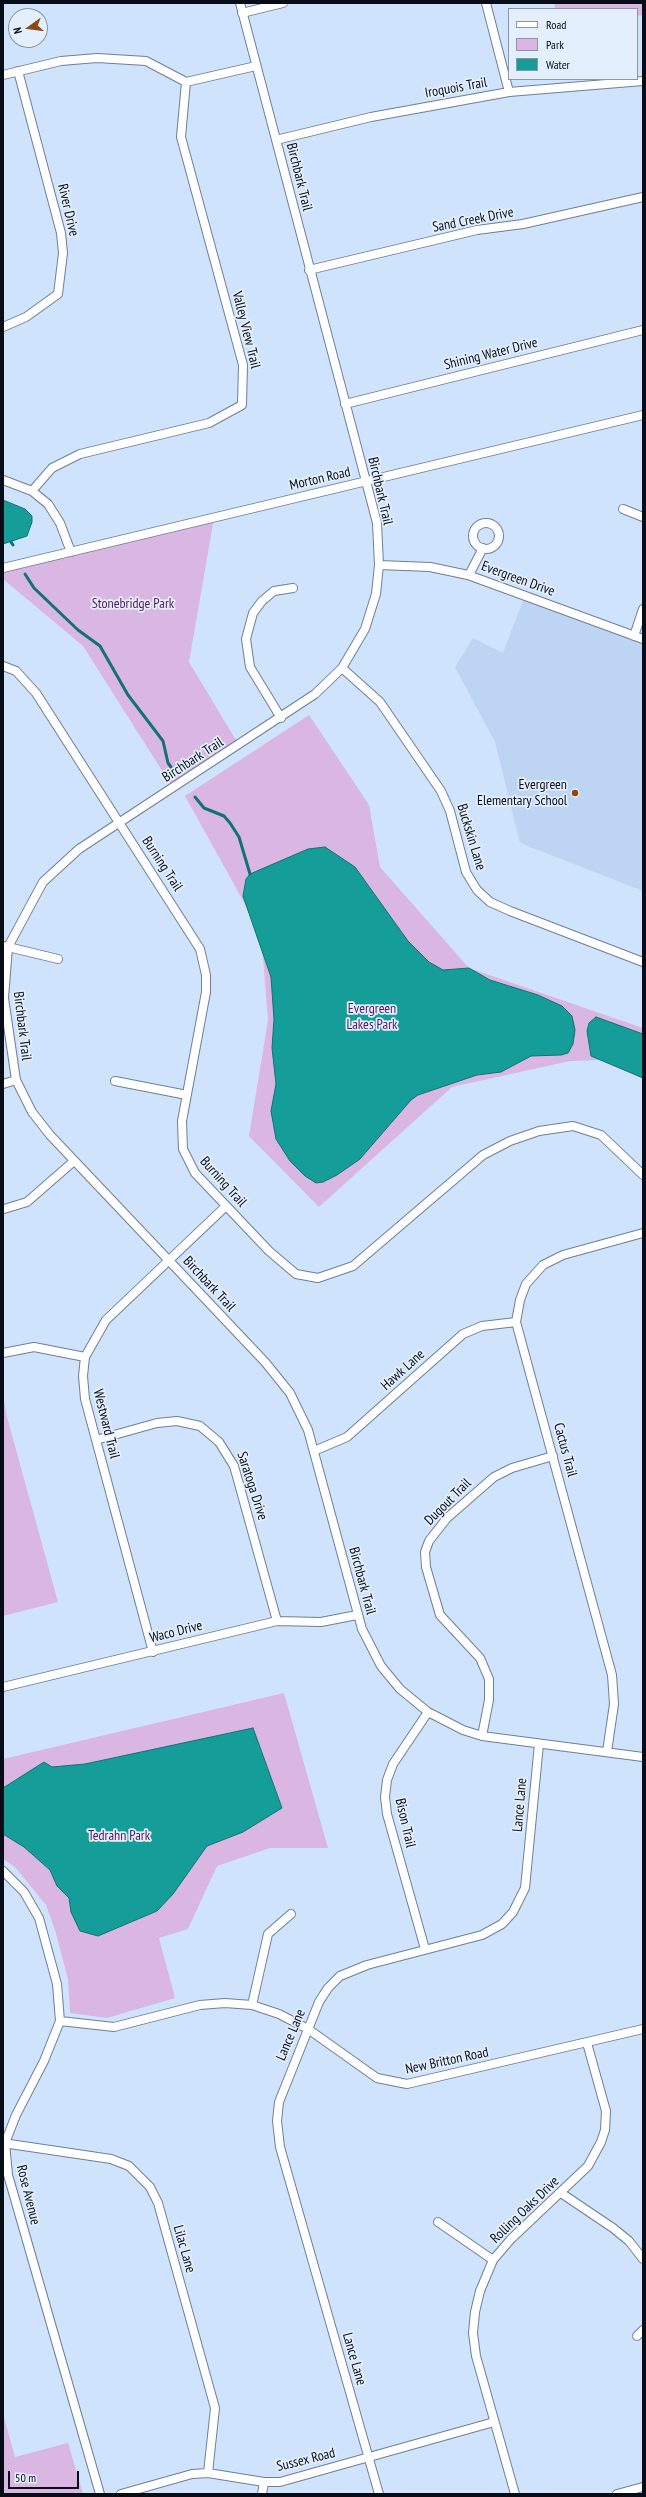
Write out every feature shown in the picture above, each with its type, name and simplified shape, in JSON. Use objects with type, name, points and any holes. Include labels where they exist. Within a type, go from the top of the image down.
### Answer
[{"type":"street","name":"Birchbark Trail","points":[[240,3],[309,270],[377,523],[379,565],[376,594],[365,629],[342,668],[315,694],[281,718],[79,849],[43,882],[5,947],[4,998],[16,1080],[34,1116],[283,1383],[305,1422],[357,1615],[369,1645],[381,1666],[400,1689],[428,1712],[464,1730],[482,1736],[643,1757]]},
{"type":"street","points":[[242,13],[283,3]]},
{"type":"street","points":[[486,3],[509,92]]},
{"type":"street","points":[[3,75],[67,60],[104,58],[146,61],[186,82],[256,66]]},
{"type":"street","name":"River Drive","points":[[3,328],[26,317],[58,294],[63,253],[61,233],[18,71]]},
{"type":"street","name":"Iroquois Trail","points":[[276,140],[372,117],[509,92],[643,81]]},
{"type":"street","name":"Valley View Trail","points":[[32,491],[52,468],[80,454],[209,423],[242,405],[243,365],[182,142],[181,124],[186,82]]},
{"type":"street","name":"Sand Creek Drive","points":[[309,270],[477,230],[523,224],[643,197]]},
{"type":"street","name":"Shining Water Drive","points":[[345,404],[643,330]]},
{"type":"street","name":"Morton Road","points":[[3,568],[643,415]]},
{"type":"street","points":[[3,480],[32,491],[48,504],[55,514],[71,552]]},
{"type":"street","points":[[623,509],[643,517]]},
{"type":"street","points":[[469,575],[483,548]]},
{"type":"street","name":"Evergreen Drive","points":[[379,565],[430,567],[469,575],[643,639]]},
{"type":"street","points":[[281,718],[250,667],[246,639],[253,613],[262,601],[274,591],[293,588]]},
{"type":"street","points":[[634,636],[643,609]]},
{"type":"street","name":"Burning Trail","points":[[3,666],[16,671],[36,693],[193,937],[204,962],[206,992],[182,1121],[183,1149],[195,1173],[270,1252],[290,1269],[306,1278],[318,1278],[342,1271],[358,1262],[467,1167],[497,1147],[528,1134],[564,1126],[587,1129],[601,1135],[643,1175]]},
{"type":"street","name":"Buckskin Lane","points":[[342,668],[380,702],[441,791],[450,811],[465,868],[477,890],[490,902],[510,911],[643,962]]},
{"type":"street","points":[[5,947],[58,959]]},
{"type":"street","points":[[3,1084],[16,1080]]},
{"type":"street","points":[[115,1081],[187,1095]]},
{"type":"street","points":[[4,1209],[27,1202],[74,1160]]},
{"type":"street","points":[[3,1353],[34,1347],[84,1357],[106,1320],[226,1206]]},
{"type":"street","name":"Cactus Trail","points":[[607,1752],[614,1704],[614,1684],[516,1322],[520,1300],[526,1284],[543,1265],[563,1255],[643,1233]]},
{"type":"street","name":"Hawk Lane","points":[[314,1451],[347,1437],[464,1334],[482,1326],[516,1322]]},
{"type":"street","name":"Westward Trail","points":[[84,1357],[84,1389],[96,1440],[153,1652]]},
{"type":"street","name":"Saratoga Drive","points":[[96,1440],[157,1423],[177,1421],[200,1426],[220,1442],[234,1466],[277,1621]]},
{"type":"street","name":"Dugout Trail","points":[[482,1736],[489,1700],[488,1679],[480,1658],[440,1614],[426,1567],[425,1552],[429,1541],[447,1518],[494,1477],[512,1468],[553,1456]]},
{"type":"street","name":"Waco Drive","points":[[3,1687],[277,1621],[320,1622],[357,1615]]},
{"type":"street","name":"Bison Trail","points":[[425,1949],[387,1814],[385,1797],[387,1780],[393,1764],[428,1712]]},
{"type":"street","name":"Lance Lane","points":[[379,2494],[278,2139],[277,2121],[281,2093],[318,2002],[328,1988],[340,1976],[367,1965],[491,1931],[510,1917],[518,1906],[526,1880],[539,1744]]},
{"type":"street","points":[[3,1871],[24,1892],[39,1918],[58,1984],[60,2021],[44,2062],[16,2115],[4,2143]]},
{"type":"street","points":[[252,2005],[268,1934],[292,1914]]},
{"type":"street","name":"New Britton Road","points":[[60,2021],[114,2027],[200,2004],[224,2003],[252,2005],[279,2014],[308,2029],[377,2078],[401,2084],[416,2083],[643,2029]]},
{"type":"street","name":"Rolling Oaks Drive","points":[[515,2494],[477,2361],[473,2332],[477,2302],[493,2260],[511,2239],[588,2166],[595,2156],[605,2130],[604,2099],[588,2043]]},
{"type":"street","name":"Lilac Lane","points":[[4,2143],[111,2159],[129,2166],[150,2187],[158,2203],[216,2408],[208,2474]]},
{"type":"street","name":"Rose Avenue","points":[[4,2143],[12,2189],[100,2494]]},
{"type":"street","points":[[561,2193],[614,2228],[629,2241],[643,2260]]},
{"type":"street","points":[[438,2222],[493,2260]]},
{"type":"street","name":"Sussex Road","points":[[121,2494],[186,2475],[208,2474],[264,2482],[288,2480],[494,2422]]},
{"type":"street","points":[[262,2494],[264,2482]]},
{"type":"street","points":[[617,2494],[643,2487]]},
{"type":"shaded area","name":"Evergreen Elementary School","points":[[524,598],[643,644],[643,891],[520,843],[495,742],[455,667],[473,638],[503,653]]},
{"type":"green space","points":[[554,3],[643,3],[643,15],[638,16],[638,8],[555,8]]},
{"type":"green space","name":"Stonebridge Park","points":[[214,518],[189,662],[239,745],[173,788],[83,646],[3,579],[3,568]]},
{"type":"green space","name":"Evergreen Lakes Park","points":[[309,715],[369,805],[380,867],[469,968],[643,1028],[643,1079],[604,1060],[570,1061],[452,1087],[319,1207],[249,1136],[268,1020],[261,933],[185,796]]},
{"type":"green space","points":[[3,1396],[7,1417],[58,1602],[3,1616]]},
{"type":"green space","name":"Tedrahn Park","points":[[284,1693],[328,1848],[270,1848],[217,1866],[188,1929],[159,1938],[175,1998],[107,2018],[70,2013],[68,1979],[55,1930],[46,1905],[15,1867],[3,1859],[3,1759]]},
{"type":"green space","points":[[3,2414],[15,2457],[68,2443],[83,2494],[3,2494]]},
{"type":"water","points":[[3,500],[25,509],[32,516],[32,522],[27,536],[3,544]]},
{"type":"water","name":"Evergreen Lakes Park","points":[[325,847],[355,867],[408,941],[429,962],[443,970],[469,968],[490,980],[538,995],[562,1006],[572,1016],[575,1030],[573,1044],[568,1053],[561,1055],[531,1056],[501,1072],[477,1075],[418,1095],[411,1100],[360,1159],[337,1175],[323,1182],[316,1183],[305,1176],[290,1161],[276,1139],[271,1111],[276,1084],[272,1048],[274,1019],[271,977],[243,896],[246,879],[250,874],[308,849]]},
{"type":"water","points":[[596,1017],[643,1034],[643,1078],[591,1056],[587,1031],[589,1023]]},
{"type":"water","points":[[253,1728],[282,1808],[243,1832],[207,1846],[173,1894],[157,1911],[98,1936],[80,1931],[71,1912],[69,1898],[57,1886],[50,1870],[24,1847],[3,1834],[3,1788],[44,1762],[52,1767],[85,1764]]},
{"type":"waterway","points":[[25,574],[34,588],[78,630],[100,646],[128,695],[163,741],[168,763],[171,767]]},
{"type":"waterway","points":[[195,797],[204,808],[224,816],[230,823],[239,837],[250,874]]},
{"type":"place","name":"Evergreen Elementary School","points":[[575,793]]}]
